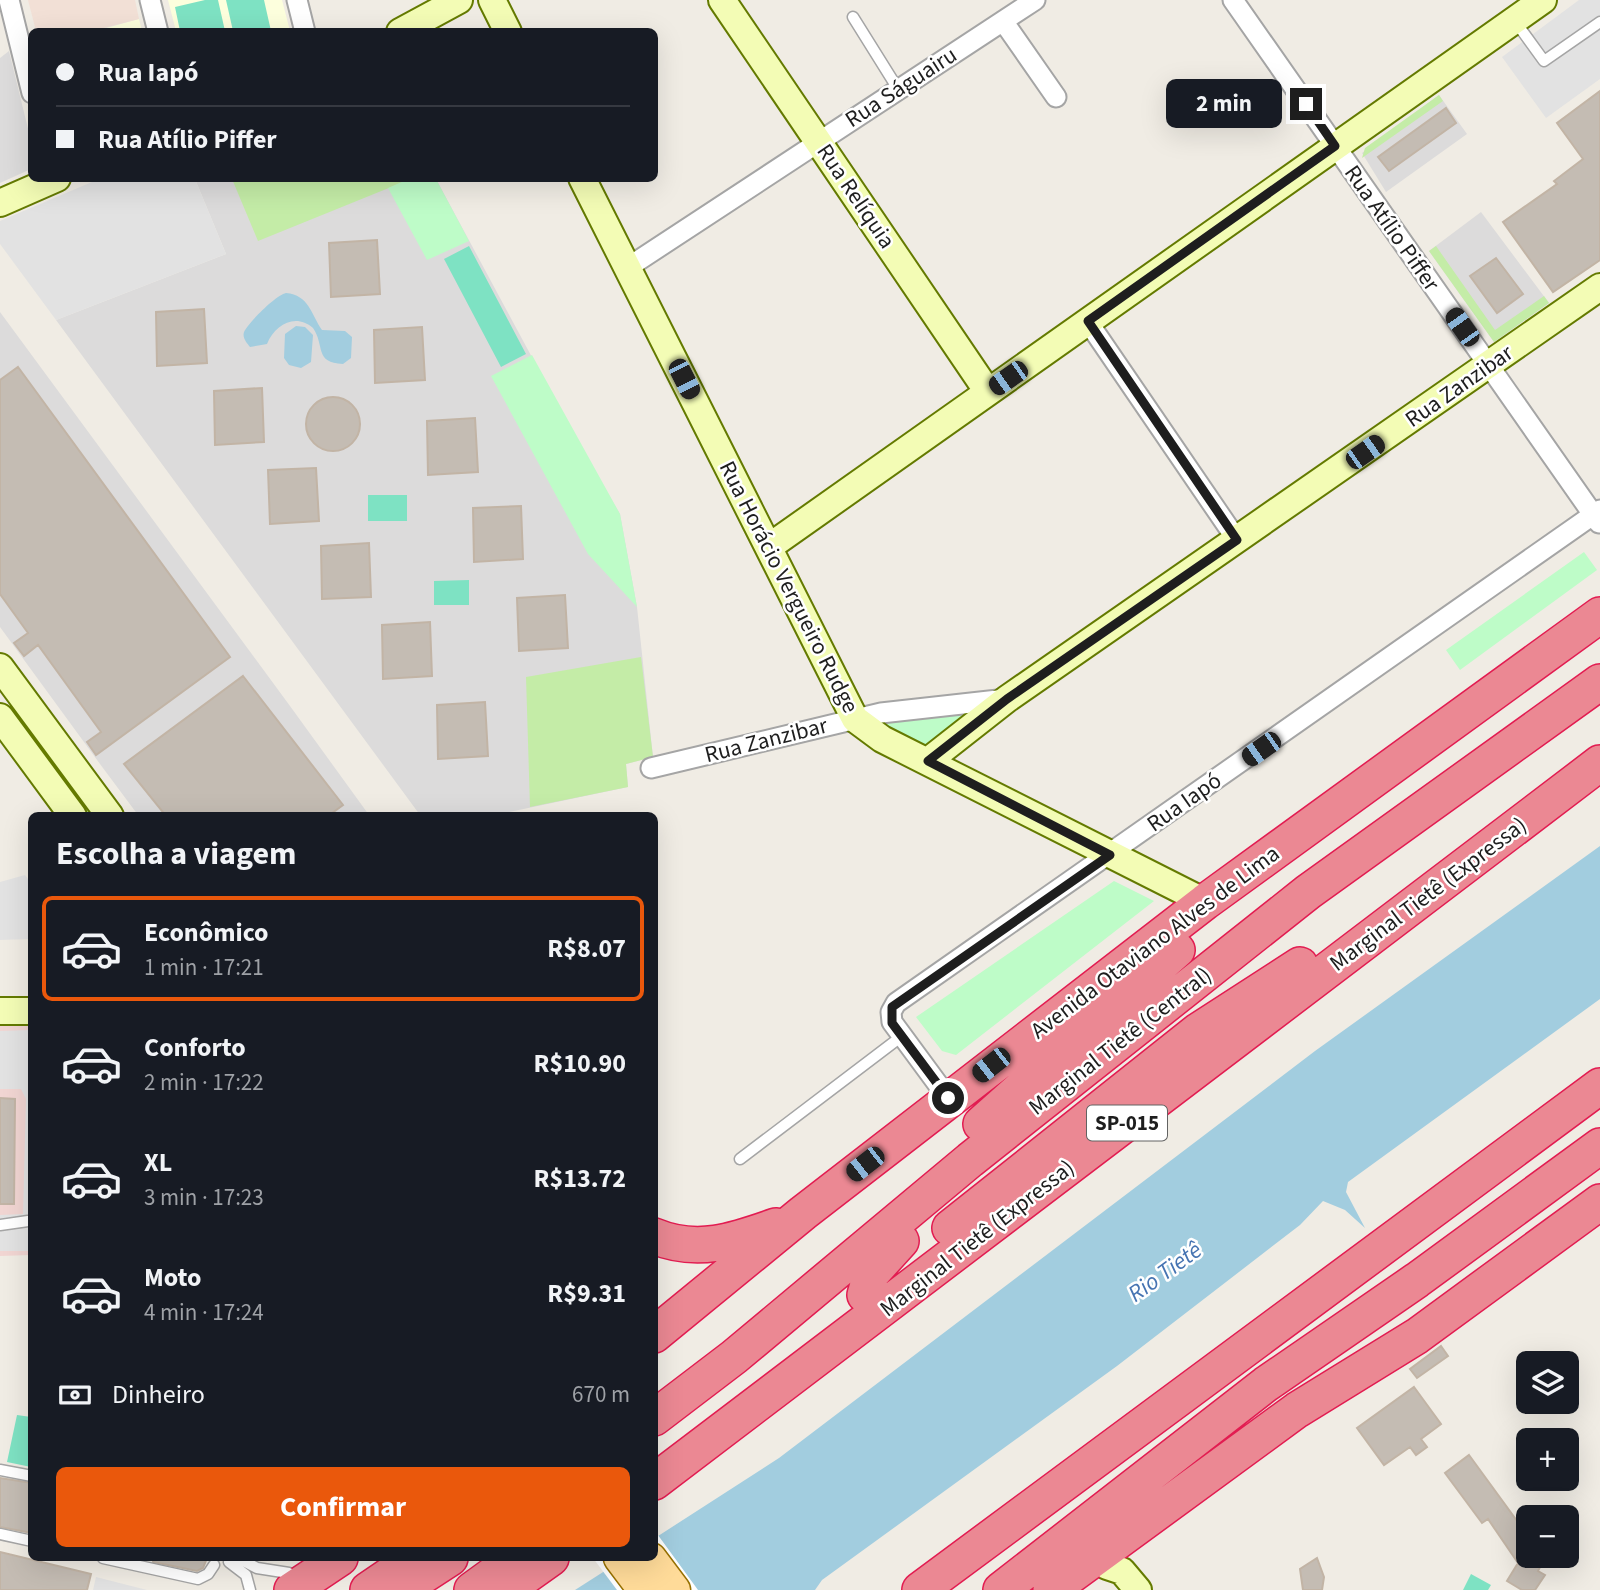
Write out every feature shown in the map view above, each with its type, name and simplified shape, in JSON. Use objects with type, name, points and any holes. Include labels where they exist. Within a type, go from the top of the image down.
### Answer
[{"type":"highway","name":"Avenida Otaviano Alves de Lima","points":[[658,1332],[948,1098],[1205,902],[1600,615]]},
{"type":"highway","name":"Marginal Tietê (Central)","points":[[658,1415],[734,1357],[1087,1067],[1308,892],[1600,682]]},
{"type":"highway","name":"Marginal Tietê (Expressa)","points":[[658,1479],[1600,763]]},
{"type":"highway","points":[[865,1295],[870,1274],[932,1212],[1344,888],[1387,847],[1406,822]]},
{"type":"highway","points":[[658,1385],[758,1318],[812,1274],[1181,946],[1261,872],[1277,852]]},
{"type":"highway","name":"SP-015","points":[[658,1452],[865,1295],[1198,1031],[1396,903],[1430,892]]},
{"type":"highway","points":[[920,1590],[1600,1086]]},
{"type":"highway","points":[[1001,1590],[1266,1384],[1418,1280],[1600,1146]]},
{"type":"highway","points":[[1051,1590],[1297,1410],[1418,1336],[1600,1202]]},
{"type":"highway","points":[[658,1238],[673,1244],[697,1247],[750,1235],[803,1213]]},
{"type":"highway","points":[[1100,1578],[1143,1522]]},
{"type":"highway","points":[[289,1578],[332,1561]]},
{"type":"highway","points":[[368,1590],[411,1561]]},
{"type":"highway","points":[[401,1590],[445,1561]]},
{"type":"highway","points":[[472,1590],[512,1561]]},
{"type":"highway","points":[[506,1590],[547,1561]]},
{"type":"main road","points":[[621,1561],[643,1590]]},
{"type":"main road","points":[[653,1561],[675,1590]]},
{"type":"street","points":[[9,0],[28,77]]},
{"type":"street","points":[[150,0],[157,28]]},
{"type":"street","points":[[297,0],[304,28]]},
{"type":"street","points":[[407,28],[459,0]]},
{"type":"street","points":[[492,0],[506,28]]},
{"type":"street","name":"Rua Relíquia","points":[[722,0],[988,392]]},
{"type":"street","name":"Rua Ságuairu","points":[[627,268],[1035,0]]},
{"type":"street","name":"Rua Atílio Piffer","points":[[1233,0],[1489,366],[1598,516]]},
{"type":"street","points":[[769,547],[1543,0]]},
{"type":"street","points":[[1003,21],[1056,97]]},
{"type":"street","points":[[0,203],[47,182]]},
{"type":"street","name":"Rua Horácio Vergueiro Rudge","points":[[584,182],[855,719],[882,739],[1205,902]]},
{"type":"street","name":"Rua Zanzibar","points":[[928,761],[1007,699],[1600,287]]},
{"type":"street","points":[[1088,321],[1237,540]]},
{"type":"street","name":"Rua Iapó","points":[[948,1098],[890,1017],[896,1003],[1598,516]]},
{"type":"street","points":[[0,667],[107,812]]},
{"type":"street","name":"Rua Zanzibar","points":[[651,768],[855,719],[1007,699]]},
{"type":"street","points":[[0,718],[69,812]]},
{"type":"street","points":[[0,1011],[28,1011]]},
{"type":"street","points":[[1100,1578],[1127,1575],[1139,1590]]},
{"type":"lane","points":[[853,17],[898,89]]},
{"type":"lane","points":[[1514,20],[1544,61],[1600,22]]},
{"type":"lane","points":[[740,1159],[902,1036]]},
{"type":"lane","points":[[0,1225],[24,1224],[28,1221]]},
{"type":"lane","points":[[0,1470],[28,1475]]},
{"type":"lane","points":[[0,1534],[28,1540]]},
{"type":"lane","points":[[117,1561],[198,1579],[213,1566],[218,1569],[229,1561]]},
{"type":"lane","points":[[234,1561],[246,1575],[250,1590]]},
{"type":"lane","points":[[237,1561],[289,1578]]},
{"type":"shaded area","points":[[28,0],[135,0],[139,19],[104,28],[35,28]]},
{"type":"shaded area","points":[[168,0],[282,0],[289,28],[175,28]]},
{"type":"shaded area","points":[[1579,0],[1600,0],[1600,79],[1546,118],[1502,57]]},
{"type":"shaded area","points":[[139,19],[141,28],[106,28]]},
{"type":"shaded area","points":[[9,51],[28,129],[28,170],[0,183],[0,58]]},
{"type":"shaded area","points":[[1439,95],[1467,134],[1386,192],[1362,153]]},
{"type":"shaded area","points":[[92,182],[196,182],[226,254],[56,320],[0,244],[0,221]]},
{"type":"shaded area","points":[[196,182],[438,182],[584,454],[620,514],[637,607],[653,757],[626,764],[628,787],[509,812],[418,812],[56,320],[226,254]]},
{"type":"shaded area","points":[[1481,212],[1549,303],[1494,342],[1429,251]]},
{"type":"shaded area","points":[[0,312],[367,812],[136,812],[0,627]]},
{"type":"shaded area","points":[[25,875],[28,879],[28,939],[0,940],[0,882]]},
{"type":"shaded area","points":[[0,1025],[28,1025],[28,1255],[0,1256]]},
{"type":"shaded area","points":[[28,1030],[28,1251],[0,1251],[0,1215],[23,1214],[26,1099],[21,1089],[0,1089],[0,1031]]},
{"type":"shaded area","points":[[96,1577],[147,1590],[93,1590]]},
{"type":"green space","points":[[218,0],[224,28],[179,28],[175,7]]},
{"type":"green space","points":[[226,0],[264,0],[270,28],[232,28]]},
{"type":"green space","points":[[1439,95],[1443,101],[1362,158],[1365,148]]},
{"type":"green space","points":[[233,182],[404,182],[258,241]]},
{"type":"green space","points":[[402,182],[438,182],[469,241],[427,260],[388,188]]},
{"type":"green space","points":[[469,246],[526,354],[501,367],[444,259]]},
{"type":"green space","points":[[1436,246],[1495,330],[1544,296],[1549,303],[1494,342],[1429,251]]},
{"type":"green space","points":[[532,355],[620,514],[637,607],[588,554],[491,376]]},
{"type":"green space","points":[[368,495],[407,495],[407,521],[368,521]]},
{"type":"green space","points":[[1584,552],[1597,570],[1460,670],[1446,650]]},
{"type":"green space","points":[[469,580],[469,605],[434,605],[434,581]]},
{"type":"green space","points":[[641,657],[653,757],[626,764],[628,787],[530,807],[526,677]]},
{"type":"green space","points":[[15,706],[94,812],[84,812],[9,710]]},
{"type":"green space","points":[[982,708],[927,749],[876,722]]},
{"type":"green space","points":[[1114,881],[1154,901],[956,1055],[942,1051],[916,1017]]},
{"type":"green space","points":[[17,1415],[28,1417],[28,1466],[7,1462]]},
{"type":"green space","points":[[1471,1574],[1491,1585],[1488,1590],[1463,1590]]},
{"type":"water","points":[[286,293],[305,301],[322,330],[345,331],[352,337],[351,358],[343,364],[328,360],[324,357],[313,328],[300,321],[281,326],[267,344],[250,347],[244,332],[256,316]]},
{"type":"water","points":[[296,326],[305,327],[313,335],[311,362],[301,368],[289,365],[284,358],[285,334]]},
{"type":"water","name":"Rio Tietê","points":[[1600,846],[1600,999],[1348,1182],[1346,1192],[1365,1228],[1345,1210],[1323,1201],[1300,1225],[1117,1366],[822,1580],[815,1590],[575,1590],[620,1561],[658,1561],[658,1536],[779,1458],[1315,1051]]},
{"type":"pier","points":[[658,1535],[698,1590],[617,1590],[595,1561],[658,1561]]},
{"type":"building","points":[[1600,91],[1600,260],[1553,292],[1503,222],[1557,184],[1554,181],[1583,159],[1557,123]]},
{"type":"building","points":[[1446,108],[1456,123],[1389,171],[1378,157]]},
{"type":"building","points":[[377,240],[380,294],[331,297],[329,243]]},
{"type":"building","points":[[1496,258],[1523,294],[1497,313],[1470,276]]},
{"type":"building","points":[[204,309],[207,363],[157,366],[156,312]]},
{"type":"building","points":[[422,327],[425,380],[375,383],[374,330]]},
{"type":"building","points":[[18,367],[230,657],[96,755],[87,742],[101,732],[38,645],[24,656],[14,643],[28,633],[0,594],[0,380]]},
{"type":"building","points":[[262,388],[264,442],[215,445],[214,391]]},
{"type":"building","points":[[333,397],[352,405],[360,424],[352,443],[333,451],[314,443],[306,424],[314,405]]},
{"type":"building","points":[[475,418],[478,472],[428,475],[427,421]]},
{"type":"building","points":[[316,468],[319,521],[270,524],[268,470]]},
{"type":"building","points":[[521,506],[523,559],[474,562],[473,508]]},
{"type":"building","points":[[369,543],[371,597],[322,599],[321,546]]},
{"type":"building","points":[[565,595],[568,648],[519,651],[517,598]]},
{"type":"building","points":[[430,622],[432,676],[383,679],[382,625]]},
{"type":"building","points":[[243,676],[343,805],[333,812],[163,812],[124,764]]},
{"type":"building","points":[[485,702],[488,756],[438,759],[437,705]]},
{"type":"building","points":[[0,1098],[15,1099],[14,1204],[0,1204]]},
{"type":"building","points":[[1441,1346],[1448,1356],[1417,1378],[1410,1369]]},
{"type":"building","points":[[1414,1387],[1441,1424],[1421,1439],[1427,1447],[1416,1455],[1410,1447],[1384,1465],[1357,1428]]},
{"type":"building","points":[[1469,1455],[1516,1520],[1516,1560],[1488,1519],[1482,1523],[1445,1473]]},
{"type":"building","points":[[0,1478],[28,1482],[28,1532],[0,1527]]},
{"type":"building","points":[[0,1552],[28,1559],[28,1561],[91,1574],[87,1590],[0,1590]]},
{"type":"building","points":[[1317,1558],[1324,1577],[1322,1590],[1303,1590],[1300,1569]]},
{"type":"building","points":[[206,1561],[203,1568],[197,1571],[153,1562]]},
{"type":"building","points":[[1516,1566],[1540,1568],[1538,1571],[1545,1575],[1535,1590],[1522,1590],[1507,1581]]},
{"type":"route","points":[[948,1098],[892,1023],[892,1007],[1110,855],[928,761],[1007,699],[1237,540],[1088,321],[1335,146],[1306,104]]}]
